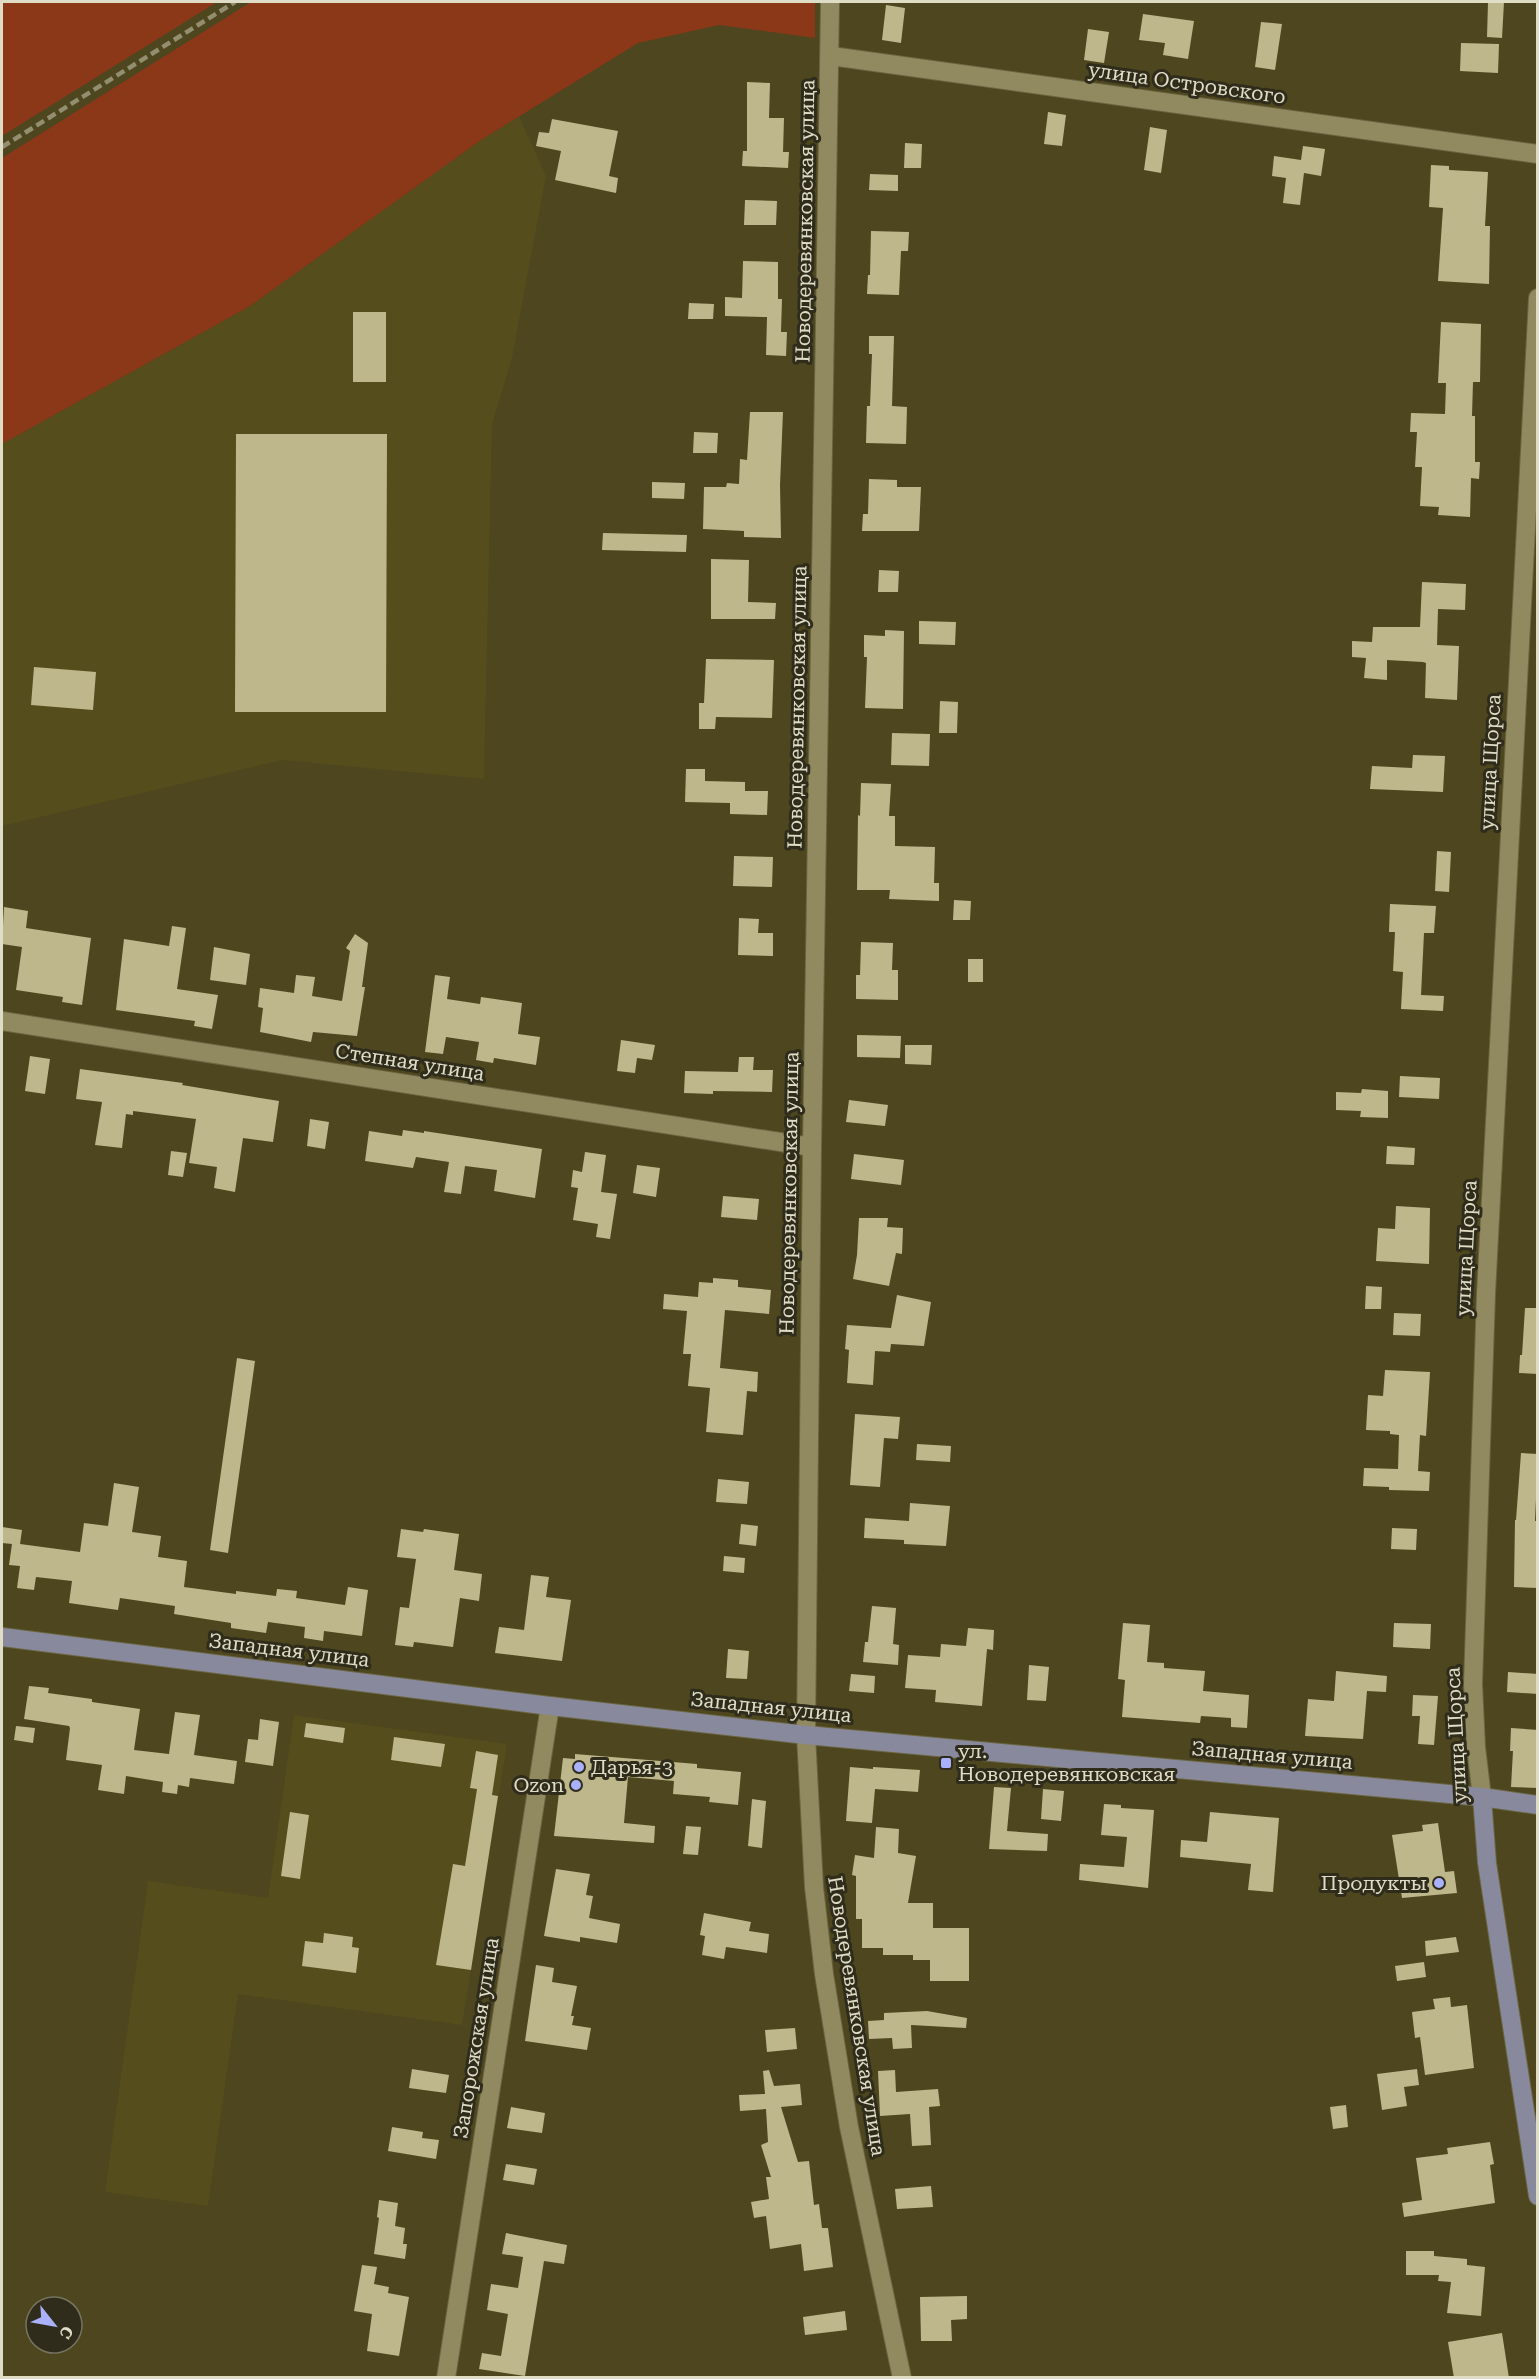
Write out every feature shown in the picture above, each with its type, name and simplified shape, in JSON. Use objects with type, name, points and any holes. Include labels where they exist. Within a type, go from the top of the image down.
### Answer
[{"type":"main road","name":"Западная улица","points":[[2,1637],[550,1706],[806,1735],[1482,1797],[1538,1805]]},
{"type":"main road","name":"улица Щорса","points":[[1482,1797],[1487,1863],[1538,2196]]},
{"type":"street","name":"Новодеревянковская улица","points":[[830,2],[831,57],[812,1147],[806,1735],[813,1887],[824,1974],[849,2127],[902,2378]]},
{"type":"street","name":"улица Островского","points":[[831,57],[1538,154]]},
{"type":"street","name":"улица Щорса","points":[[1482,1797],[1476,1748],[1473,1684],[1486,1294],[1538,298]]},
{"type":"street","name":"Степная улица","points":[[2,1021],[812,1147]]},
{"type":"street","name":"Запорожская улица","points":[[446,2378],[550,1706]]},
{"type":"shaded area","points":[[2,2],[217,2],[2,136]]},
{"type":"shaded area","points":[[251,2],[815,2],[815,38],[719,25],[638,43],[481,140],[250,306],[2,444],[2,158]]},
{"type":"shaded area","points":[[519,116],[546,176],[512,358],[492,424],[484,779],[282,760],[2,826],[2,444],[250,306],[481,140]]},
{"type":"shaded area","points":[[294,1715],[507,1744],[462,2025],[238,1994],[208,2206],[105,2192],[148,1881],[268,1898]]},
{"type":"building","points":[[1488,2],[1504,2],[1502,38],[1487,37]]},
{"type":"building","points":[[886,5],[905,8],[901,43],[882,40]]},
{"type":"building","points":[[1143,14],[1194,21],[1188,59],[1163,55],[1165,43],[1139,40]]},
{"type":"building","points":[[1261,22],[1282,24],[1275,70],[1255,67]]},
{"type":"building","points":[[1088,29],[1109,32],[1104,63],[1084,60]]},
{"type":"building","points":[[1461,43],[1499,44],[1498,73],[1460,71]]},
{"type":"building","points":[[747,82],[770,83],[769,118],[784,118],[783,152],[789,152],[788,168],[742,166],[743,151],[747,151]]},
{"type":"building","points":[[1048,112],[1066,115],[1062,146],[1044,144]]},
{"type":"building","points":[[552,119],[618,131],[609,176],[618,178],[616,193],[555,180],[561,151],[536,146],[539,132],[549,133]]},
{"type":"building","points":[[1150,127],[1167,130],[1161,173],[1144,170]]},
{"type":"building","points":[[905,143],[922,144],[921,168],[904,168]]},
{"type":"building","points":[[1303,146],[1325,149],[1321,176],[1304,173],[1300,205],[1283,203],[1286,178],[1272,176],[1274,156],[1301,160]]},
{"type":"building","points":[[1431,165],[1449,166],[1449,170],[1488,172],[1485,226],[1490,226],[1489,284],[1438,281],[1443,208],[1429,207]]},
{"type":"building","points":[[870,174],[898,175],[898,191],[869,190]]},
{"type":"building","points":[[745,200],[777,201],[776,225],[744,225]]},
{"type":"building","points":[[871,231],[909,232],[908,251],[901,251],[899,295],[867,294]]},
{"type":"building","points":[[743,261],[778,262],[778,299],[782,299],[781,332],[787,332],[786,356],[766,355],[767,317],[725,316],[725,297],[742,298]]},
{"type":"building","points":[[689,303],[714,304],[713,319],[688,319]]},
{"type":"building","points":[[353,312],[386,312],[386,382],[353,382]]},
{"type":"building","points":[[1441,322],[1481,324],[1480,382],[1473,382],[1472,416],[1475,416],[1475,462],[1480,462],[1479,479],[1471,478],[1470,517],[1438,515],[1439,507],[1420,506],[1422,467],[1415,467],[1417,432],[1410,432],[1411,413],[1445,414],[1446,383],[1438,383]]},
{"type":"building","points":[[869,336],[894,336],[892,406],[907,407],[906,444],[866,443],[872,354],[869,354]]},
{"type":"building","points":[[750,412],[783,412],[780,485],[781,538],[744,537],[744,531],[703,529],[704,487],[726,487],[727,483],[739,484],[740,459],[747,460]]},
{"type":"building","points":[[694,432],[718,433],[717,453],[693,453]]},
{"type":"building","points":[[236,434],[387,434],[386,712],[235,712]]},
{"type":"building","points":[[869,479],[897,480],[897,487],[921,487],[919,531],[862,531],[863,514],[868,514]]},
{"type":"building","points":[[652,482],[685,483],[684,499],[652,498]]},
{"type":"building","points":[[603,533],[687,535],[686,552],[602,550]]},
{"type":"building","points":[[711,559],[749,560],[748,602],[776,603],[775,619],[711,619]]},
{"type":"building","points":[[879,570],[899,571],[898,592],[878,592]]},
{"type":"building","points":[[1422,582],[1466,584],[1465,610],[1438,609],[1437,645],[1459,646],[1457,700],[1425,698],[1426,663],[1387,660],[1387,680],[1364,678],[1366,658],[1352,657],[1352,641],[1372,642],[1373,627],[1420,627]]},
{"type":"building","points":[[919,621],[956,622],[955,645],[919,644]]},
{"type":"building","points":[[885,630],[904,631],[903,709],[865,708],[867,657],[864,657],[864,635],[885,636]]},
{"type":"building","points":[[706,659],[774,660],[772,718],[716,717],[715,729],[699,729],[699,703],[704,703]]},
{"type":"building","points":[[34,667],[96,672],[93,710],[31,705]]},
{"type":"building","points":[[940,701],[958,702],[957,733],[939,733]]},
{"type":"building","points":[[892,733],[930,734],[929,766],[891,765]]},
{"type":"building","points":[[1413,755],[1445,756],[1443,792],[1370,789],[1372,766],[1412,768]]},
{"type":"building","points":[[686,769],[705,769],[705,781],[745,782],[745,791],[768,791],[767,815],[730,814],[730,803],[685,802]]},
{"type":"building","points":[[861,783],[891,784],[889,816],[895,816],[895,846],[935,847],[934,883],[939,883],[939,901],[889,899],[890,890],[857,890],[858,815],[860,816]]},
{"type":"building","points":[[1437,851],[1451,852],[1449,892],[1435,891]]},
{"type":"building","points":[[734,856],[773,857],[772,887],[733,886]]},
{"type":"building","points":[[954,900],[971,901],[970,920],[953,920]]},
{"type":"building","points":[[1390,904],[1436,906],[1434,933],[1424,933],[1421,995],[1444,996],[1443,1011],[1401,1009],[1403,972],[1393,971],[1395,932],[1389,932]]},
{"type":"building","points":[[4,907],[28,911],[26,928],[91,938],[82,1005],[62,1002],[63,997],[16,990],[22,947],[2,944]]},
{"type":"building","points":[[739,918],[759,919],[758,933],[773,933],[773,956],[738,955]]},
{"type":"building","points":[[172,926],[186,928],[177,989],[218,995],[212,1029],[194,1026],[195,1021],[116,1010],[124,939],[169,946]]},
{"type":"building","points":[[355,934],[368,943],[362,987],[365,987],[357,1036],[313,1032],[311,1042],[260,1032],[263,1008],[258,1007],[260,988],[294,993],[296,975],[315,977],[312,996],[342,1001],[350,951],[346,948]]},
{"type":"building","points":[[861,942],[893,943],[892,970],[898,970],[898,1000],[856,999],[856,975],[860,975]]},
{"type":"building","points":[[214,947],[250,954],[246,985],[210,980]]},
{"type":"building","points":[[968,959],[983,959],[983,982],[968,982]]},
{"type":"building","points":[[435,975],[450,977],[447,999],[480,1004],[481,997],[522,1003],[518,1034],[540,1037],[536,1065],[494,1058],[493,1063],[476,1060],[479,1042],[446,1037],[443,1054],[425,1052]]},
{"type":"building","points":[[857,1035],[901,1036],[900,1058],[857,1057]]},
{"type":"building","points":[[621,1040],[655,1045],[652,1060],[637,1058],[635,1073],[617,1071]]},
{"type":"building","points":[[905,1045],[932,1045],[931,1065],[905,1064]]},
{"type":"building","points":[[30,1056],[50,1059],[45,1094],[25,1091]]},
{"type":"building","points":[[739,1057],[754,1057],[753,1070],[773,1070],[772,1092],[684,1093],[685,1071],[738,1072]]},
{"type":"building","points":[[80,1069],[183,1083],[182,1085],[279,1101],[273,1142],[243,1138],[235,1192],[214,1188],[217,1167],[189,1163],[196,1119],[133,1111],[133,1115],[126,1114],[122,1148],[95,1145],[102,1102],[76,1099]]},
{"type":"building","points":[[1400,1076],[1440,1078],[1439,1099],[1399,1097]]},
{"type":"building","points":[[1362,1089],[1388,1091],[1388,1118],[1360,1117],[1361,1111],[1336,1110],[1336,1092],[1361,1093]]},
{"type":"building","points":[[849,1100],[888,1105],[885,1126],[846,1122]]},
{"type":"building","points":[[310,1119],[329,1122],[325,1149],[307,1146]]},
{"type":"building","points":[[403,1130],[424,1133],[424,1131],[542,1149],[535,1198],[494,1191],[497,1170],[465,1166],[461,1194],[444,1192],[449,1162],[416,1157],[413,1168],[365,1161],[369,1131],[402,1136]]},
{"type":"building","points":[[1387,1146],[1415,1148],[1414,1165],[1386,1164]]},
{"type":"building","points":[[171,1151],[187,1153],[183,1177],[168,1175]]},
{"type":"building","points":[[585,1152],[606,1155],[601,1192],[617,1194],[610,1239],[596,1237],[598,1224],[573,1220],[578,1188],[571,1187],[573,1170],[582,1172]]},
{"type":"building","points":[[854,1154],[904,1160],[901,1185],[851,1179]]},
{"type":"building","points":[[637,1165],[660,1168],[656,1197],[633,1193]]},
{"type":"building","points":[[723,1196],[759,1199],[757,1220],[721,1217]]},
{"type":"building","points":[[1396,1206],[1430,1208],[1429,1264],[1376,1261],[1378,1228],[1395,1229]]},
{"type":"building","points":[[859,1218],[888,1218],[887,1227],[903,1228],[902,1254],[896,1253],[889,1286],[853,1279]]},
{"type":"building","points":[[713,1278],[738,1280],[738,1287],[771,1290],[769,1314],[725,1310],[720,1368],[758,1372],[757,1392],[747,1391],[743,1435],[706,1432],[710,1388],[688,1386],[691,1354],[683,1354],[687,1311],[663,1309],[664,1294],[698,1297],[699,1282],[713,1283]]},
{"type":"building","points":[[1366,1286],[1382,1287],[1381,1309],[1365,1309]]},
{"type":"building","points":[[897,1295],[931,1302],[924,1346],[891,1344],[890,1352],[875,1351],[873,1385],[847,1383],[849,1350],[845,1349],[847,1325],[891,1328]]},
{"type":"building","points":[[1525,1308],[1538,1308],[1538,1374],[1519,1373]]},
{"type":"building","points":[[1394,1313],[1421,1314],[1420,1336],[1393,1335]]},
{"type":"building","points":[[237,1358],[255,1361],[228,1553],[210,1550]]},
{"type":"building","points":[[1385,1370],[1430,1372],[1426,1436],[1420,1435],[1418,1471],[1430,1472],[1429,1491],[1389,1490],[1389,1487],[1363,1486],[1364,1468],[1398,1469],[1399,1435],[1390,1434],[1390,1431],[1366,1430],[1368,1395],[1383,1396]]},
{"type":"building","points":[[855,1414],[900,1417],[898,1439],[884,1438],[880,1487],[850,1485]]},
{"type":"building","points":[[917,1444],[951,1446],[950,1462],[916,1460]]},
{"type":"building","points":[[1521,1453],[1538,1454],[1535,1521],[1538,1521],[1538,1588],[1514,1587],[1515,1520]]},
{"type":"building","points":[[718,1479],[749,1482],[747,1504],[716,1502]]},
{"type":"building","points":[[114,1483],[139,1487],[132,1532],[161,1536],[158,1557],[187,1561],[184,1587],[236,1594],[236,1591],[276,1596],[277,1589],[297,1591],[296,1598],[345,1605],[348,1587],[368,1590],[362,1636],[324,1631],[323,1641],[304,1638],[305,1627],[268,1622],[266,1633],[231,1628],[231,1623],[174,1614],[175,1606],[120,1598],[118,1610],[69,1603],[72,1581],[36,1577],[34,1590],[17,1588],[20,1566],[9,1565],[12,1544],[2,1543],[2,1527],[22,1530],[20,1544],[80,1552],[84,1523],[108,1526]]},
{"type":"building","points":[[910,1503],[950,1506],[946,1546],[904,1544],[904,1540],[864,1538],[865,1518],[909,1521]]},
{"type":"building","points":[[741,1524],[758,1526],[756,1546],[739,1544]]},
{"type":"building","points":[[1392,1528],[1417,1529],[1416,1550],[1391,1549]]},
{"type":"building","points":[[401,1529],[423,1532],[424,1529],[459,1534],[454,1570],[482,1574],[479,1601],[460,1598],[453,1647],[414,1642],[413,1647],[395,1645],[400,1607],[409,1608],[416,1559],[397,1557]]},
{"type":"building","points":[[724,1556],[745,1558],[744,1573],[723,1571]]},
{"type":"building","points":[[531,1575],[549,1577],[546,1597],[571,1600],[562,1661],[495,1653],[499,1627],[524,1630]]},
{"type":"building","points":[[872,1606],[896,1608],[893,1644],[899,1645],[898,1665],[863,1662]]},
{"type":"building","points":[[1123,1623],[1150,1625],[1147,1662],[1164,1663],[1164,1668],[1205,1671],[1203,1691],[1249,1695],[1247,1728],[1231,1727],[1231,1718],[1201,1716],[1200,1723],[1122,1717],[1125,1680],[1118,1679]]},
{"type":"building","points":[[1394,1623],[1431,1624],[1430,1649],[1393,1647]]},
{"type":"building","points":[[968,1628],[994,1630],[993,1650],[987,1649],[982,1706],[935,1702],[936,1690],[905,1688],[908,1655],[940,1657],[941,1644],[966,1646]]},
{"type":"building","points":[[728,1649],[749,1651],[747,1679],[726,1678]]},
{"type":"building","points":[[1029,1665],[1049,1667],[1046,1701],[1027,1700]]},
{"type":"building","points":[[1336,1671],[1387,1676],[1386,1692],[1367,1691],[1363,1739],[1305,1736],[1308,1699],[1334,1701]]},
{"type":"building","points":[[1508,1672],[1538,1674],[1538,1694],[1507,1692]]},
{"type":"building","points":[[851,1674],[875,1676],[874,1693],[849,1691]]},
{"type":"building","points":[[29,1686],[49,1688],[48,1693],[140,1709],[134,1750],[169,1754],[175,1712],[200,1715],[194,1755],[237,1761],[234,1784],[190,1778],[189,1787],[178,1785],[177,1794],[162,1792],[163,1782],[126,1776],[124,1794],[98,1790],[102,1765],[66,1760],[69,1726],[24,1719]]},
{"type":"building","points":[[1413,1695],[1438,1696],[1434,1745],[1418,1744],[1420,1716],[1412,1716]]},
{"type":"building","points":[[260,1719],[279,1722],[273,1766],[245,1762],[248,1739],[258,1740]]},
{"type":"building","points":[[306,1723],[345,1728],[343,1743],[304,1737]]},
{"type":"building","points":[[16,1726],[35,1728],[33,1743],[14,1740]]},
{"type":"building","points":[[1511,1728],[1538,1730],[1538,1788],[1511,1787],[1513,1751],[1510,1751]]},
{"type":"building","points":[[394,1737],[445,1744],[441,1767],[391,1760]]},
{"type":"building","points":[[476,1751],[498,1755],[492,1795],[498,1796],[471,1970],[436,1965],[453,1864],[465,1866],[477,1789],[470,1788]]},
{"type":"building","points":[[575,1754],[697,1764],[697,1768],[741,1772],[738,1805],[709,1802],[710,1797],[673,1794],[674,1781],[628,1777],[624,1823],[655,1826],[654,1843],[554,1836],[563,1758],[575,1759]]},
{"type":"building","points":[[850,1767],[920,1770],[918,1792],[875,1789],[872,1823],[846,1821]]},
{"type":"building","points":[[994,1787],[1011,1788],[1007,1831],[1048,1834],[1047,1851],[989,1849]]},
{"type":"building","points":[[1043,1789],[1064,1791],[1061,1821],[1041,1819]]},
{"type":"building","points":[[752,1799],[766,1801],[762,1848],[748,1846]]},
{"type":"building","points":[[1104,1804],[1121,1805],[1121,1808],[1154,1810],[1148,1888],[1079,1880],[1080,1864],[1124,1867],[1127,1837],[1101,1835]]},
{"type":"building","points":[[290,1812],[309,1815],[300,1879],[281,1876]]},
{"type":"building","points":[[1210,1812],[1279,1818],[1273,1892],[1248,1890],[1251,1864],[1180,1857],[1181,1840],[1207,1842]]},
{"type":"building","points":[[1438,1823],[1445,1872],[1454,1871],[1457,1893],[1402,1898],[1392,1835],[1423,1831],[1422,1825]]},
{"type":"building","points":[[686,1826],[701,1827],[698,1855],[683,1854]]},
{"type":"building","points":[[876,1827],[899,1829],[898,1853],[916,1856],[908,1903],[933,1903],[933,1928],[969,1928],[969,1981],[930,1981],[930,1960],[913,1960],[913,1955],[883,1955],[883,1948],[862,1948],[862,1919],[856,1919],[856,1876],[852,1875],[855,1855],[874,1858]]},
{"type":"building","points":[[556,1869],[590,1874],[586,1895],[593,1896],[589,1918],[620,1924],[617,1943],[580,1937],[580,1942],[544,1936]]},
{"type":"building","points":[[704,1913],[751,1922],[749,1931],[769,1934],[767,1953],[726,1947],[724,1959],[702,1955],[705,1936],[700,1935]]},
{"type":"building","points":[[324,1933],[353,1937],[352,1947],[359,1948],[356,1973],[302,1966],[305,1941],[323,1943]]},
{"type":"building","points":[[1456,1937],[1459,1952],[1426,1956],[1425,1941]]},
{"type":"building","points":[[1424,1962],[1426,1977],[1397,1981],[1395,1966]]},
{"type":"building","points":[[536,1965],[554,1968],[552,1982],[577,1986],[571,2016],[574,2016],[572,2025],[591,2028],[587,2050],[525,2041]]},
{"type":"building","points":[[1450,1997],[1451,2007],[1467,2005],[1474,2068],[1425,2075],[1420,2037],[1415,2038],[1412,2012],[1435,2009],[1433,1999]]},
{"type":"building","points":[[927,2011],[967,2018],[966,2028],[911,2025],[912,2048],[893,2049],[892,2038],[869,2039],[868,2021],[884,2020],[884,2013]]},
{"type":"building","points":[[795,2028],[797,2049],[767,2052],[765,2030]]},
{"type":"building","points":[[412,2069],[449,2075],[446,2093],[409,2088]]},
{"type":"building","points":[[1417,2069],[1419,2085],[1404,2087],[1407,2106],[1382,2110],[1377,2074]]},
{"type":"building","points":[[769,2070],[774,2086],[800,2084],[802,2105],[781,2107],[798,2162],[809,2161],[814,2205],[819,2204],[822,2228],[828,2228],[833,2267],[804,2271],[801,2244],[770,2249],[766,2216],[754,2218],[751,2202],[769,2199],[766,2177],[771,2177],[761,2145],[768,2142],[766,2109],[740,2111],[739,2095],[765,2094],[763,2071]]},
{"type":"building","points":[[895,2070],[896,2092],[938,2089],[940,2106],[929,2107],[931,2145],[912,2146],[910,2114],[880,2116],[878,2071]]},
{"type":"building","points":[[1346,2105],[1348,2127],[1333,2129],[1330,2107]]},
{"type":"building","points":[[511,2107],[545,2113],[542,2133],[507,2128]]},
{"type":"building","points":[[392,2127],[423,2132],[422,2138],[439,2140],[436,2159],[388,2151]]},
{"type":"building","points":[[1490,2142],[1494,2164],[1490,2165],[1495,2203],[1404,2217],[1402,2203],[1422,2200],[1416,2158],[1448,2154],[1447,2148]]},
{"type":"building","points":[[506,2164],[537,2169],[534,2185],[503,2180]]},
{"type":"building","points":[[931,2186],[933,2207],[897,2209],[895,2189]]},
{"type":"building","points":[[379,2200],[398,2203],[395,2226],[405,2228],[403,2244],[407,2244],[405,2259],[374,2254]]},
{"type":"building","points":[[506,2233],[567,2245],[564,2264],[544,2261],[525,2376],[479,2369],[482,2353],[501,2356],[508,2314],[487,2310],[491,2284],[518,2288],[523,2257],[502,2254]]},
{"type":"building","points":[[1406,2251],[1434,2251],[1434,2256],[1467,2259],[1467,2265],[1485,2267],[1481,2316],[1447,2313],[1451,2282],[1438,2281],[1439,2275],[1406,2275]]},
{"type":"building","points":[[362,2265],[377,2267],[374,2284],[389,2287],[388,2293],[409,2297],[399,2356],[367,2351],[372,2314],[354,2311]]},
{"type":"building","points":[[967,2296],[967,2319],[951,2320],[952,2341],[921,2341],[920,2297]]},
{"type":"building","points":[[845,2311],[847,2330],[805,2335],[803,2317]]},
{"type":"building","points":[[1502,2333],[1509,2378],[1454,2378],[1448,2342]]},
{"type":"railway","points":[[2,147],[235,2]]},
{"type":"place","name":"ул. Новодеревянковская","points":[[946,1763]]},
{"type":"place","name":"Дарья-3","points":[[579,1767]]},
{"type":"place","name":"Ozon","points":[[576,1785]]},
{"type":"place","name":"Продукты","points":[[1439,1883]]}]
